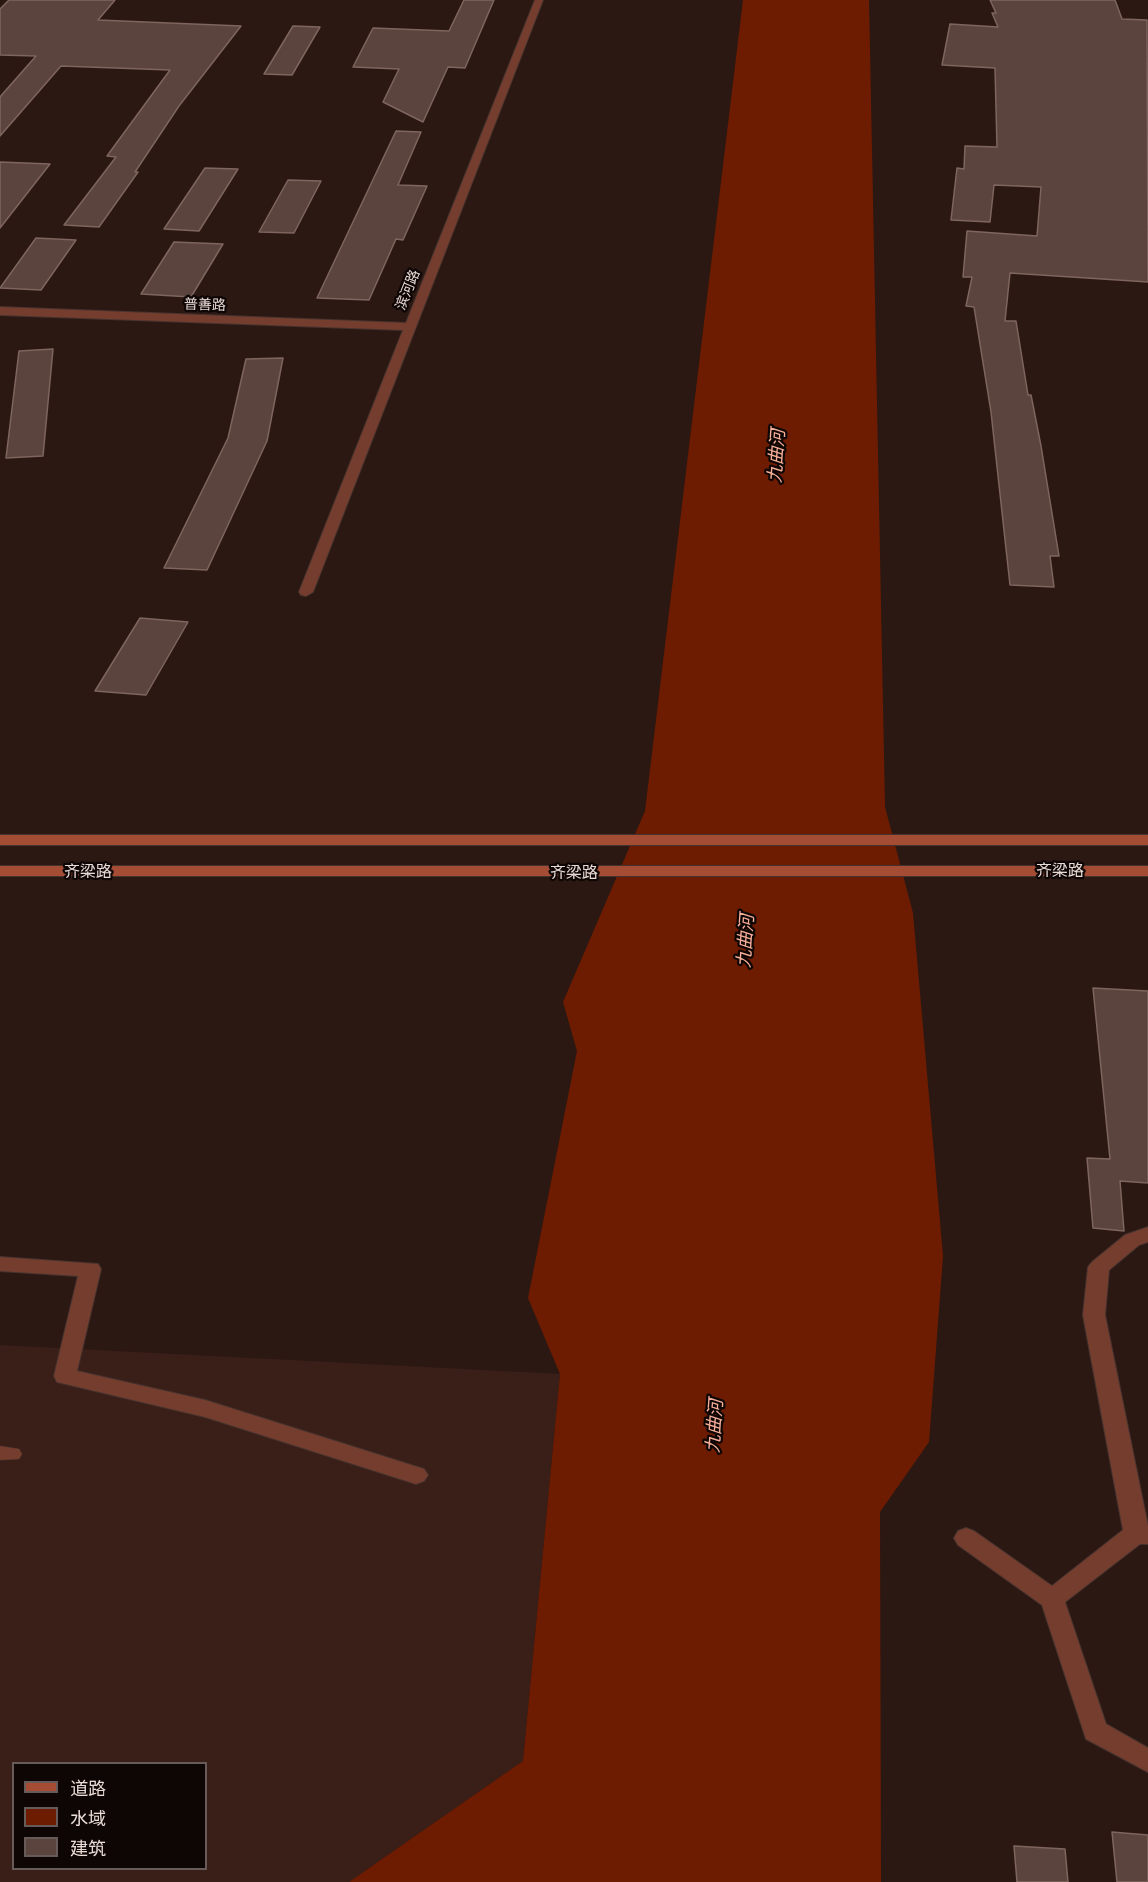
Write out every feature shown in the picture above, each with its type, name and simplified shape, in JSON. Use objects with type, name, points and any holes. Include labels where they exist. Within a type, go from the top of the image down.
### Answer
[{"type":"main road","name":"齐梁路","points":[[0,840],[520,842],[1148,840]]},
{"type":"main road","name":"齐梁路","points":[[0,871],[518,873],[1148,871]]},
{"type":"street","name":"滨河路","points":[[306,592],[539,0]]},
{"type":"street","name":"普善路","points":[[0,311],[409,327]]},
{"type":"street","points":[[1052,1599],[1142,1535],[1094,1316],[1099,1267],[1132,1240],[1148,1234]]},
{"type":"street","points":[[0,1264],[90,1269],[65,1376],[205,1409],[416,1475]]},
{"type":"street","points":[[966,1538],[1052,1599],[1095,1731],[1148,1761]]},
{"type":"shaded area","points":[[0,1345],[560,1374],[523,1761],[349,1882],[0,1882]]},
{"type":"water","name":"九曲河","points":[[743,0],[869,0],[885,807],[913,913],[943,1256],[929,1442],[880,1512],[881,1882],[349,1882],[523,1761],[560,1374],[528,1298],[577,1051],[563,1002],[645,811]]},
{"type":"building","points":[[9,0],[115,0],[98,20],[241,26],[179,106],[135,172],[138,172],[99,227],[64,225],[116,157],[107,156],[170,70],[61,66],[0,136],[0,97],[36,56],[0,55],[0,9]]},
{"type":"building","points":[[464,0],[494,0],[465,68],[448,67],[423,122],[383,102],[399,69],[353,67],[373,28],[449,31]]},
{"type":"building","points":[[990,0],[1115,0],[1122,19],[1147,20],[1148,282],[1010,273],[1005,321],[1016,321],[1028,395],[1031,395],[1041,446],[1059,556],[1050,556],[1054,587],[1010,585],[991,412],[974,307],[966,306],[972,277],[963,277],[967,231],[1037,236],[1041,187],[994,185],[990,222],[951,220],[957,168],[964,169],[965,146],[997,147],[995,68],[942,65],[950,24],[998,27],[992,13],[996,13]]},
{"type":"building","points":[[293,26],[320,27],[292,75],[264,74]]},
{"type":"building","points":[[396,131],[421,132],[398,185],[427,186],[403,240],[396,239],[369,300],[317,298]]},
{"type":"building","points":[[0,162],[50,164],[0,228]]},
{"type":"building","points":[[205,168],[238,169],[199,231],[164,229]]},
{"type":"building","points":[[288,180],[321,181],[294,233],[259,232]]},
{"type":"building","points":[[36,238],[76,240],[41,290],[0,288]]},
{"type":"building","points":[[174,242],[223,244],[191,297],[141,294]]},
{"type":"building","points":[[53,349],[43,456],[6,458],[19,351]]},
{"type":"building","points":[[283,358],[267,441],[207,570],[164,568],[228,438],[246,359]]},
{"type":"building","points":[[140,618],[188,622],[146,695],[95,691]]},
{"type":"building","points":[[1093,988],[1148,991],[1148,1183],[1120,1181],[1124,1231],[1093,1228],[1087,1158],[1110,1159]]},
{"type":"building","points":[[1112,1832],[1148,1835],[1148,1882],[1117,1882]]},
{"type":"building","points":[[1014,1846],[1065,1849],[1068,1882],[1017,1882]]}]
